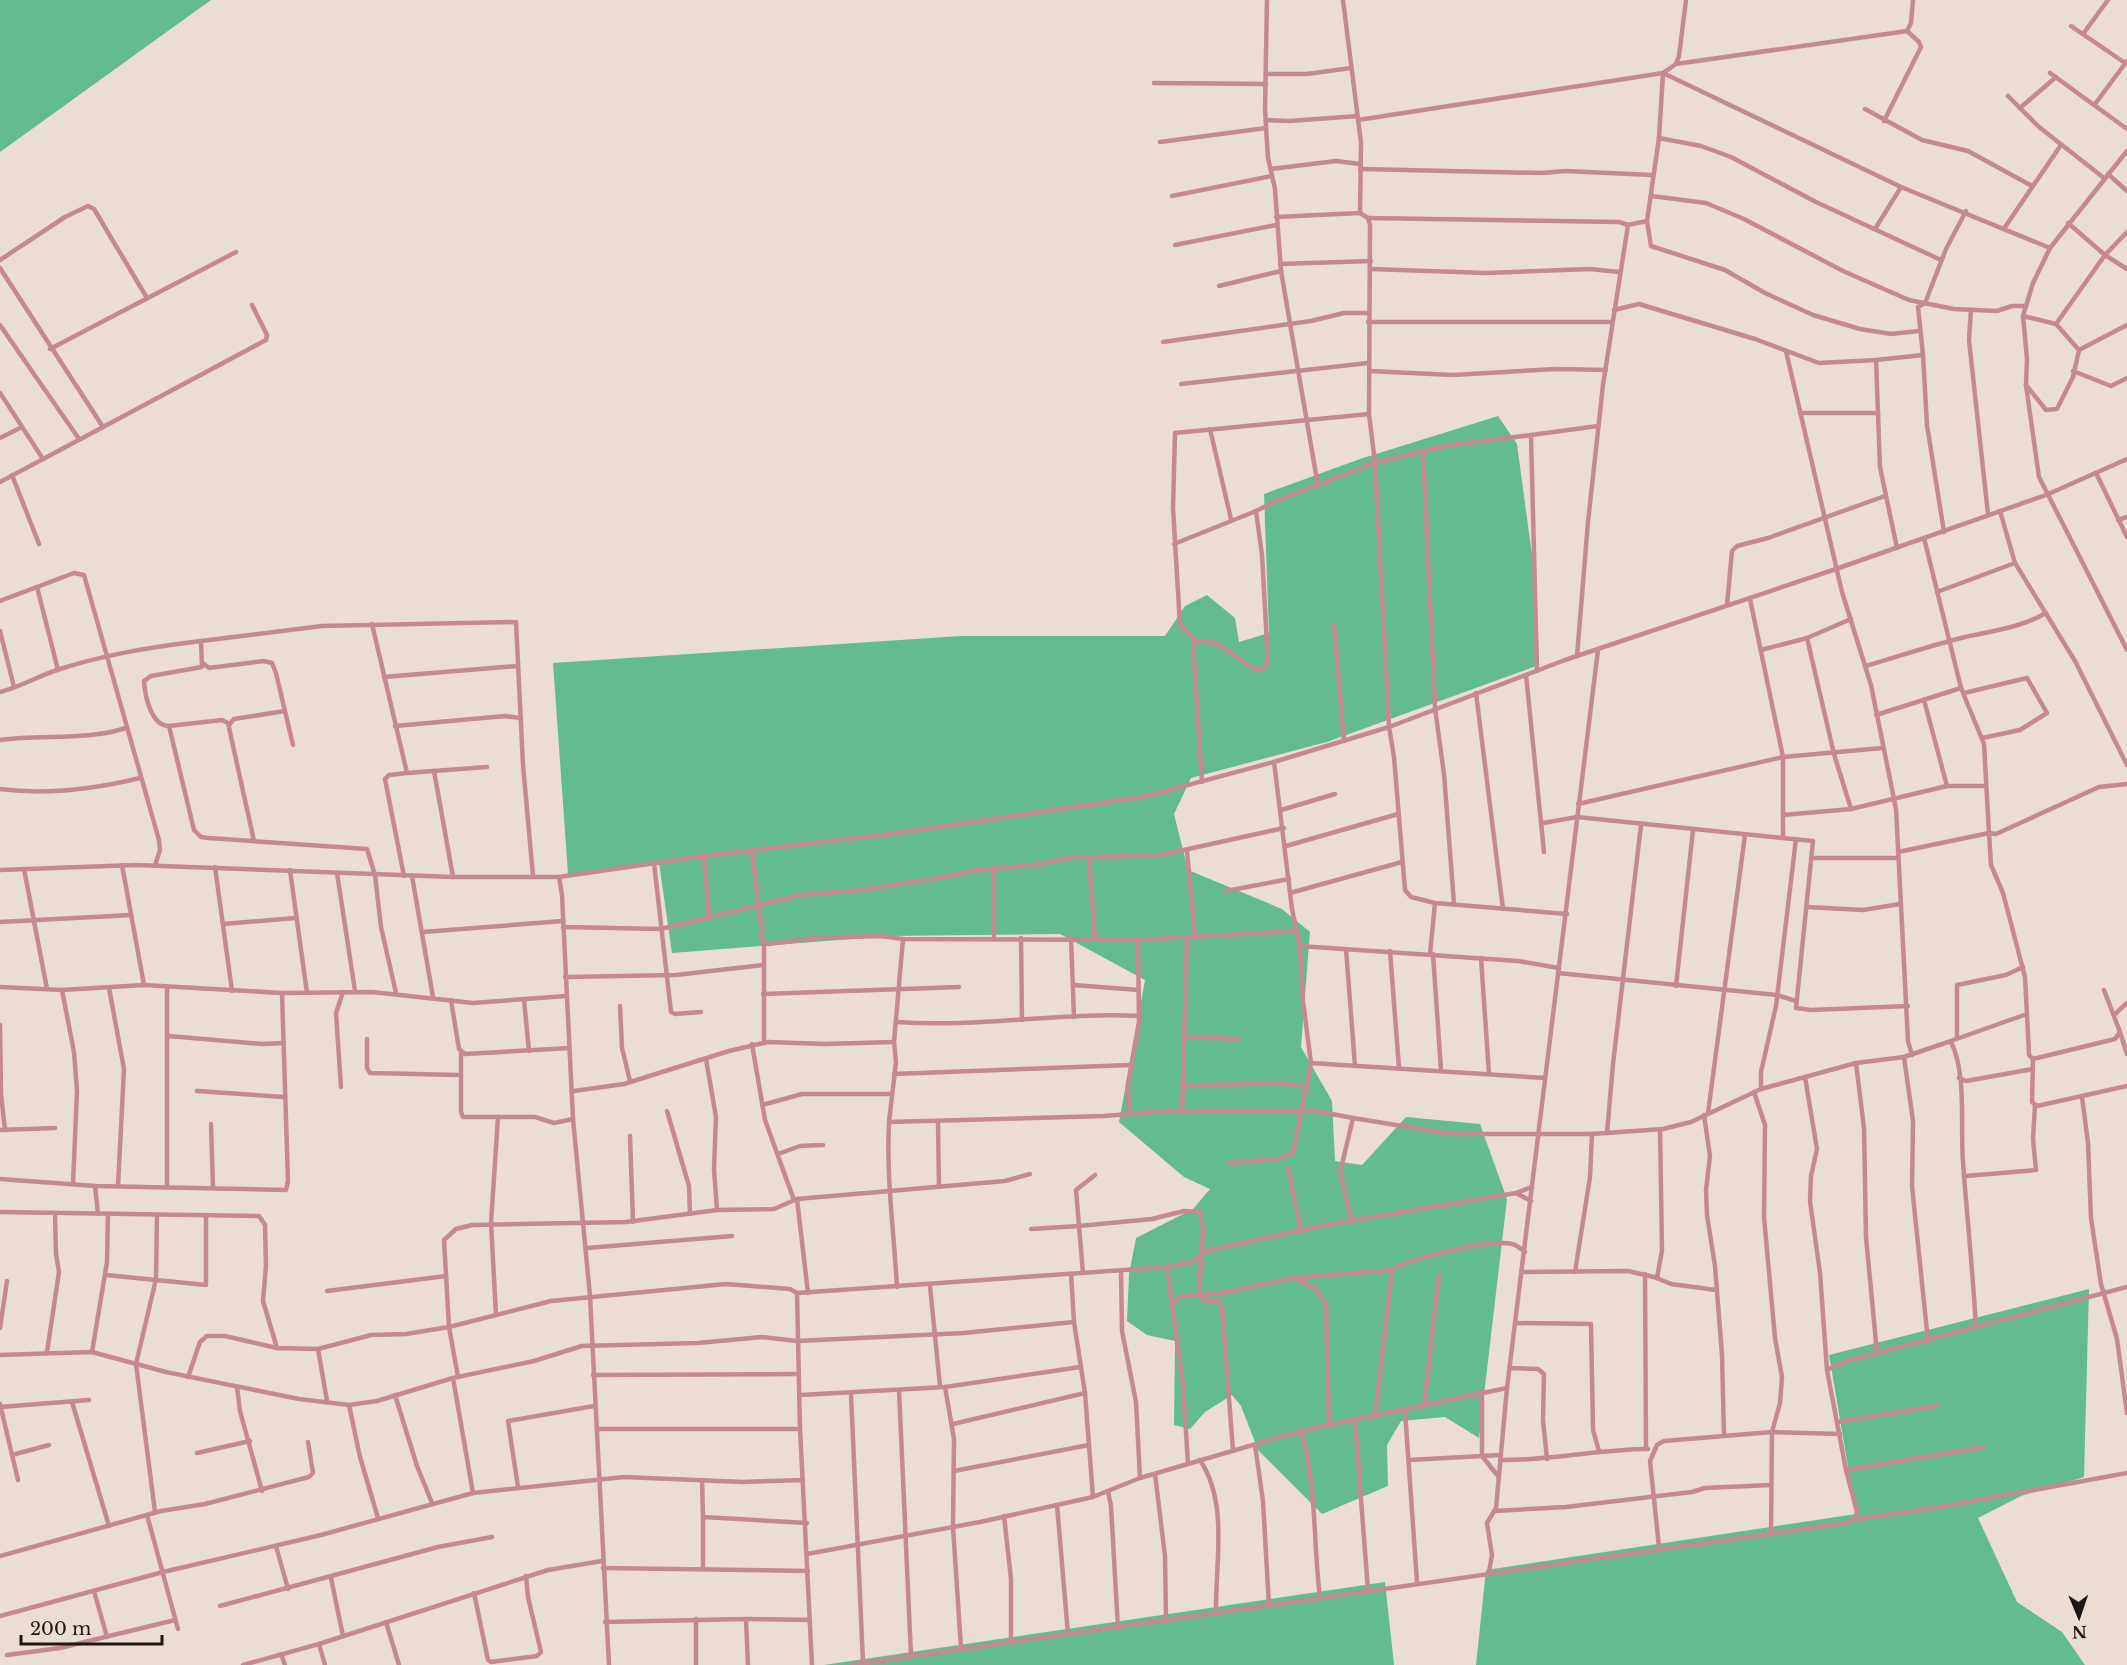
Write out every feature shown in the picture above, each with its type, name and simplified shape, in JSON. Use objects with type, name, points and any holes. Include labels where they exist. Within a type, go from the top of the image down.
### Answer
[{"type":"street","points":[[1267,0],[1266,128],[1280,264],[1318,486]]},
{"type":"street","points":[[1343,0],[1358,118],[1360,213]]},
{"type":"street","points":[[1676,64],[1686,0]]},
{"type":"street","points":[[1907,31],[1911,23],[1913,0]]},
{"type":"street","points":[[2083,34],[2108,0]]},
{"type":"street","points":[[2071,26],[2126,62],[2095,104]]},
{"type":"street","points":[[1266,120],[1358,118],[1664,73],[1676,64],[1907,31],[1920,42],[1921,47],[1884,121]]},
{"type":"street","points":[[1267,74],[1307,74],[1351,68]]},
{"type":"street","points":[[1664,73],[1659,138],[1647,221],[1651,246],[1725,270],[1765,293],[1813,315],[1860,329],[1891,334],[1920,331]]},
{"type":"street","points":[[1664,73],[1901,187],[1966,211],[2050,248]]},
{"type":"street","points":[[2050,73],[2127,129]]},
{"type":"street","points":[[2020,108],[2056,77]]},
{"type":"street","points":[[1154,83],[1266,84]]},
{"type":"street","points":[[2008,96],[2061,145],[2127,191]]},
{"type":"street","points":[[1865,109],[1922,140],[1968,151],[2032,186]]},
{"type":"street","points":[[1160,142],[1266,128]]},
{"type":"street","points":[[1659,138],[1701,146],[1731,157],[1816,202],[1941,260]]},
{"type":"street","points":[[2005,228],[2061,145]]},
{"type":"street","points":[[2127,151],[2050,248],[2025,306],[2023,316],[2027,359],[2026,385],[2039,477],[2046,495],[2127,650]]},
{"type":"street","points":[[1271,169],[1336,161],[1360,167],[1652,175]]},
{"type":"street","points":[[1172,196],[1272,176]]},
{"type":"street","points":[[1875,229],[1901,187]]},
{"type":"street","points":[[1652,195],[1706,203],[1744,219],[1843,271],[1909,300],[1971,310],[1997,311],[2012,306],[2025,306]]},
{"type":"street","points":[[0,260],[65,217],[82,208],[91,207],[118,245],[147,298]]},
{"type":"street","points":[[1944,532],[1927,425],[1918,307],[1925,303],[1941,260],[1966,211]]},
{"type":"street","points":[[1276,217],[1360,213],[1368,218],[1619,222],[1628,225],[1647,221]]},
{"type":"street","points":[[1368,218],[1371,261],[1368,322],[1370,414],[1375,463],[1389,728],[1407,894],[1417,900],[1435,903],[1567,914]]},
{"type":"street","points":[[2068,223],[2105,255],[2127,269]]},
{"type":"street","points":[[1175,245],[1276,225]]},
{"type":"street","points":[[1578,656],[1588,522],[1611,322],[1628,225]]},
{"type":"street","points":[[2056,324],[2105,255],[2127,232]]},
{"type":"street","points":[[50,349],[236,252]]},
{"type":"street","points":[[1280,264],[1371,261]]},
{"type":"street","points":[[0,267],[50,349],[103,427]]},
{"type":"street","points":[[1371,269],[1486,273],[1590,269],[1619,272]]},
{"type":"street","points":[[1220,286],[1281,271]]},
{"type":"street","points":[[1614,310],[1639,304],[1819,363],[1923,355]]},
{"type":"street","points":[[0,482],[266,340],[267,335],[252,305]]},
{"type":"street","points":[[1971,310],[1969,340],[1988,514]]},
{"type":"street","points":[[1163,342],[1344,313],[1369,313]]},
{"type":"street","points":[[2023,316],[2056,324],[2079,350]]},
{"type":"street","points":[[1368,322],[1611,322]]},
{"type":"street","points":[[0,325],[79,440]]},
{"type":"street","points":[[2026,385],[2046,410],[2056,409],[2073,377],[2079,350],[2127,326]]},
{"type":"street","points":[[1786,351],[1836,569],[1866,666],[1893,798],[1908,1006],[1908,1041],[1912,1055]]},
{"type":"street","points":[[1876,360],[1880,467],[1897,548]]},
{"type":"street","points":[[1181,384],[1299,373],[1368,363]]},
{"type":"street","points":[[1368,371],[1453,375],[1556,369],[1606,370]]},
{"type":"street","points":[[2073,370],[2110,386],[2127,378]]},
{"type":"street","points":[[0,393],[43,459]]},
{"type":"street","points":[[1800,413],[1878,413]]},
{"type":"street","points":[[1202,782],[1196,703],[1195,643],[1191,635],[1180,625],[1174,544],[1175,433],[1370,414]]},
{"type":"street","points":[[1174,544],[1231,519],[1375,463],[1423,451],[1599,426]]},
{"type":"street","points":[[0,438],[22,427]]},
{"type":"street","points":[[1210,429],[1231,519]]},
{"type":"street","points":[[1532,435],[1537,671]]},
{"type":"street","points":[[1423,451],[1435,708],[1444,774],[1454,904]]},
{"type":"street","points":[[0,870],[155,865],[453,878],[559,877],[1143,797],[1389,728],[1435,708],[1578,656],[1750,599],[2046,495],[2127,459]]},
{"type":"street","points":[[2096,473],[2127,537]]},
{"type":"street","points":[[12,475],[39,544]]},
{"type":"street","points":[[1727,605],[1732,551],[1737,546],[1886,496]]},
{"type":"street","points":[[1195,643],[1218,645],[1257,670],[1266,666],[1262,555],[1256,511]]},
{"type":"street","points":[[2000,511],[2015,563],[2075,661],[2127,765]]},
{"type":"street","points":[[2118,520],[2127,517]]},
{"type":"street","points":[[1924,538],[1948,641],[1963,690],[1982,738],[1987,764],[1984,786],[1991,865],[2003,893],[2023,967],[2029,1055],[2033,1059],[2032,1102],[2035,1105],[2033,1139],[2036,1170],[1966,1176]]},
{"type":"street","points":[[1937,592],[2015,563]]},
{"type":"street","points":[[0,600],[74,573],[82,573],[159,840],[160,850],[155,865]]},
{"type":"street","points":[[38,587],[58,670]]},
{"type":"street","points":[[1750,599],[1783,757],[1783,838]]},
{"type":"street","points":[[1866,666],[1948,641],[2005,630],[2030,622],[2046,613]]},
{"type":"street","points":[[1761,650],[1807,638],[1851,619]]},
{"type":"street","points":[[0,692],[58,670],[106,658],[121,651],[322,626],[514,621],[518,628],[517,666],[533,876]]},
{"type":"street","points":[[372,624],[407,773]]},
{"type":"street","points":[[1334,625],[1344,741]]},
{"type":"street","points":[[0,631],[14,687]]},
{"type":"street","points":[[1807,638],[1834,754],[1851,809]]},
{"type":"street","points":[[201,641],[204,664],[209,668],[272,663],[293,745]]},
{"type":"street","points":[[1489,1572],[1492,1555],[1487,1523],[1495,1511],[1507,1388],[1598,650]]},
{"type":"street","points":[[204,664],[198,669],[151,676],[144,681],[154,719],[161,725],[170,726],[222,720],[229,725],[254,842]]},
{"type":"street","points":[[384,677],[517,666]]},
{"type":"street","points":[[1526,675],[1543,823],[1544,852]]},
{"type":"street","points":[[1876,715],[1963,690],[2027,678],[2047,713],[2019,730],[1982,738]]},
{"type":"street","points":[[1476,693],[1503,909]]},
{"type":"street","points":[[1924,700],[1947,786]]},
{"type":"street","points":[[229,725],[234,719],[285,711]]},
{"type":"street","points":[[395,726],[505,716],[521,718]]},
{"type":"street","points":[[170,726],[196,834],[208,838],[367,849],[375,874],[381,927],[396,993]]},
{"type":"street","points":[[0,740],[30,735],[102,735],[126,728]]},
{"type":"street","points":[[1578,804],[1783,757],[1882,748]]},
{"type":"street","points":[[1230,1163],[1278,1159],[1290,1155],[1295,1147],[1311,1063],[1303,1001],[1300,946],[1290,892],[1284,828],[1274,762]]},
{"type":"street","points":[[404,876],[385,779],[388,775],[487,767]]},
{"type":"street","points":[[434,771],[453,878]]},
{"type":"street","points":[[0,789],[44,791],[98,786],[140,778]]},
{"type":"street","points":[[1813,858],[1898,855],[1989,833],[1996,834],[2099,788],[2127,784]]},
{"type":"street","points":[[1783,815],[1851,809],[1947,786],[1984,786]]},
{"type":"street","points":[[1281,810],[1335,794]]},
{"type":"street","points":[[1286,846],[1398,814]]},
{"type":"street","points":[[1543,823],[1576,817],[1813,841],[1796,1008],[1799,1010],[1908,1006]]},
{"type":"street","points":[[1608,1133],[1613,1064],[1625,980],[1641,825]]},
{"type":"street","points":[[563,927],[661,929],[801,895],[861,890],[993,868],[1089,858],[1161,855],[1284,828]]},
{"type":"street","points":[[1676,986],[1693,830]]},
{"type":"street","points":[[1724,1434],[1722,1355],[1707,1215],[1706,1190],[1710,1156],[1706,1114],[1726,990],[1745,835]]},
{"type":"street","points":[[1761,1089],[1761,1072],[1777,995],[1796,839]]},
{"type":"street","points":[[1187,851],[1195,937]]},
{"type":"street","points":[[752,852],[764,943],[764,1043]]},
{"type":"street","points":[[704,856],[709,917]]},
{"type":"street","points":[[1089,858],[1095,938]]},
{"type":"street","points":[[1290,892],[1402,862]]},
{"type":"street","points":[[654,863],[673,1014],[702,1012]]},
{"type":"street","points":[[122,865],[144,985]]},
{"type":"street","points":[[215,867],[232,991]]},
{"type":"street","points":[[993,868],[994,938]]},
{"type":"street","points":[[24,869],[46,989]]},
{"type":"street","points":[[290,870],[307,993]]},
{"type":"street","points":[[338,873],[355,991]]},
{"type":"street","points":[[412,876],[434,997]]},
{"type":"street","points":[[559,877],[569,1048],[574,1091],[573,1119],[585,1225],[590,1296],[609,1665]]},
{"type":"street","points":[[1226,891],[1289,879]]},
{"type":"street","points":[[1435,903],[1431,954],[1442,1070]]},
{"type":"street","points":[[1807,907],[1844,910],[1900,904]]},
{"type":"street","points":[[0,922],[131,915]]},
{"type":"street","points":[[223,924],[295,918]]},
{"type":"street","points":[[423,932],[562,921]]},
{"type":"street","points":[[764,943],[870,936],[903,939],[1095,938],[1138,940],[1297,931]]},
{"type":"street","points":[[1021,938],[1022,1020]]},
{"type":"street","points":[[1071,938],[1074,1017]]},
{"type":"street","points":[[1182,1112],[1187,938]]},
{"type":"street","points":[[897,1287],[890,1191],[889,1122],[896,1062],[894,1042],[903,939]]},
{"type":"street","points":[[1129,1112],[1128,1084],[1139,1016],[1138,940]]},
{"type":"street","points":[[1300,946],[1480,958],[1625,980],[1777,995],[1796,1001]]},
{"type":"street","points":[[1346,949],[1355,1066]]},
{"type":"street","points":[[1390,951],[1399,1068]]},
{"type":"street","points":[[1480,958],[1489,1074]]},
{"type":"street","points":[[565,977],[668,975],[763,965]]},
{"type":"street","points":[[1957,1038],[1957,985],[2006,975],[2023,967]]},
{"type":"street","points":[[0,987],[62,990],[144,985],[282,993],[355,991],[396,993],[482,1003],[566,996]]},
{"type":"street","points":[[1073,985],[1139,990]]},
{"type":"street","points":[[167,987],[165,1117],[167,1187]]},
{"type":"street","points":[[763,994],[959,987]]},
{"type":"street","points":[[109,988],[124,1069],[118,1186]]},
{"type":"street","points":[[62,990],[74,1052],[77,1091],[73,1184]]},
{"type":"street","points":[[2104,990],[2127,1054]]},
{"type":"street","points":[[341,1087],[336,1013],[344,992]]},
{"type":"street","points":[[0,1179],[95,1186],[286,1190],[288,1181],[282,993]]},
{"type":"street","points":[[451,1000],[461,1052],[459,1075],[463,1117],[535,1117],[554,1123],[573,1119]]},
{"type":"street","points":[[524,1000],[529,1051]]},
{"type":"street","points":[[2114,1015],[2127,1003]]},
{"type":"street","points":[[620,1006],[622,1048],[630,1082]]},
{"type":"street","points":[[889,1122],[1104,1116],[1129,1112],[1302,1110],[1442,1134],[1592,1134],[1660,1129],[1691,1122],[1761,1089],[1856,1063],[1912,1055],[2026,1014]]},
{"type":"street","points":[[897,1022],[937,1024],[1139,1016]]},
{"type":"street","points":[[0,1024],[2,1130],[55,1128]]},
{"type":"street","points":[[2033,1059],[2115,1039],[2120,1032]]},
{"type":"street","points":[[168,1036],[262,1044],[284,1043]]},
{"type":"street","points":[[1185,1037],[1240,1038]]},
{"type":"street","points":[[367,1039],[367,1068],[370,1073],[459,1075]]},
{"type":"street","points":[[574,1091],[607,1088],[630,1082],[752,1044],[894,1042]]},
{"type":"street","points":[[1948,1042],[1951,1042],[1955,1052],[1959,1078],[1963,1165],[1966,1176],[1976,1328]]},
{"type":"street","points":[[752,1044],[762,1105],[796,1200],[807,1293]]},
{"type":"street","points":[[461,1052],[471,1055],[569,1048]]},
{"type":"street","points":[[1904,1057],[1913,1121],[1912,1186],[1928,1341]]},
{"type":"street","points":[[706,1059],[716,1117],[714,1169],[717,1210]]},
{"type":"street","points":[[1311,1063],[1545,1078]]},
{"type":"street","points":[[1856,1063],[1864,1128],[1865,1217],[1877,1353]]},
{"type":"street","points":[[894,1074],[1131,1065]]},
{"type":"street","points":[[1959,1078],[1966,1081],[2033,1069]]},
{"type":"street","points":[[1804,1077],[1817,1149],[1811,1176],[1810,1201],[1820,1273],[1827,1370],[1846,1470],[1857,1512],[1854,1520]]},
{"type":"street","points":[[1183,1086],[1280,1083],[1307,1087]]},
{"type":"street","points":[[2035,1105],[2127,1086]]},
{"type":"street","points":[[197,1090],[284,1097]]},
{"type":"street","points":[[1754,1092],[1765,1125],[1764,1217],[1775,1338],[1782,1377],[1780,1403],[1772,1432],[1771,1533]]},
{"type":"street","points":[[762,1105],[802,1094],[891,1094]]},
{"type":"street","points":[[2082,1097],[2088,1143],[2091,1218],[2105,1292],[2117,1339],[2127,1413]]},
{"type":"street","points":[[667,1111],[689,1186],[690,1214]]},
{"type":"street","points":[[496,1315],[491,1224],[498,1117]]},
{"type":"street","points":[[1352,1221],[1340,1173],[1353,1118]]},
{"type":"street","points":[[938,1122],[939,1186]]},
{"type":"street","points":[[211,1124],[213,1188]]},
{"type":"street","points":[[1657,1278],[1662,1250],[1660,1129]]},
{"type":"street","points":[[1575,1272],[1590,1177],[1592,1134]]},
{"type":"street","points":[[630,1136],[633,1221]]},
{"type":"street","points":[[778,1154],[800,1146],[823,1145]]},
{"type":"street","points":[[1288,1168],[1301,1232]]},
{"type":"street","points":[[472,1493],[449,1327],[444,1239],[456,1229],[491,1224],[585,1225],[717,1210],[774,1209],[796,1200],[1005,1181],[1030,1174]]},
{"type":"street","points":[[1083,1273],[1076,1190],[1095,1175]]},
{"type":"street","points":[[95,1186],[98,1214]]},
{"type":"street","points":[[188,1377],[200,1342],[207,1336],[225,1336],[277,1348],[318,1349],[371,1335],[406,1334],[449,1327],[546,1302],[590,1296],[726,1284],[807,1293],[930,1286],[1167,1267],[1194,1262],[1202,1253],[1352,1221],[1516,1192],[1532,1187]]},
{"type":"street","points":[[1516,1192],[1530,1201]]},
{"type":"street","points":[[1031,1229],[1079,1226],[1196,1211],[1202,1215],[1199,1294],[1205,1301],[1219,1301],[1222,1308],[1233,1450]]},
{"type":"street","points":[[0,1212],[249,1214],[259,1216],[264,1221],[266,1266],[263,1301],[277,1348]]},
{"type":"street","points":[[47,1352],[59,1272],[55,1213]]},
{"type":"street","points":[[92,1352],[106,1275],[108,1214]]},
{"type":"street","points":[[155,1512],[136,1364],[156,1279],[157,1215]]},
{"type":"street","points":[[106,1275],[206,1285],[206,1215]]},
{"type":"street","points":[[586,1248],[732,1236]]},
{"type":"street","points":[[1173,1303],[1179,1298],[1223,1293],[1293,1278],[1392,1270],[1425,1257],[1489,1244],[1511,1243],[1525,1251]]},
{"type":"street","points":[[1167,1267],[1173,1303],[1188,1464]]},
{"type":"street","points":[[1375,1417],[1392,1270]]},
{"type":"street","points":[[1522,1272],[1617,1270],[1645,1274],[1671,1284],[1716,1290]]},
{"type":"street","points":[[1121,1272],[1122,1331],[1136,1402],[1140,1478]]},
{"type":"street","points":[[1071,1274],[1074,1322],[1085,1393],[1093,1497]]},
{"type":"street","points":[[1645,1274],[1646,1449]]},
{"type":"street","points":[[1424,1406],[1439,1275]]},
{"type":"street","points":[[327,1291],[446,1276]]},
{"type":"street","points":[[1293,1278],[1316,1289],[1326,1304],[1329,1425]]},
{"type":"street","points":[[0,1328],[7,1281]]},
{"type":"street","points":[[930,1286],[942,1386],[953,1424],[953,1527],[961,1648]]},
{"type":"street","points":[[1827,1370],[1877,1353],[2127,1287]]},
{"type":"street","points":[[797,1293],[800,1429],[807,1523],[812,1665]]},
{"type":"street","points":[[0,1355],[92,1352],[188,1377],[299,1399],[349,1405],[395,1395],[456,1377],[534,1361],[591,1346],[698,1343],[762,1337],[798,1341],[934,1334],[1074,1322]]},
{"type":"street","points":[[1515,1323],[1591,1324],[1593,1430],[1599,1451]]},
{"type":"street","points":[[318,1349],[327,1401]]},
{"type":"street","points":[[801,1395],[850,1394],[942,1386],[1080,1367]]},
{"type":"street","points":[[1510,1368],[1538,1369],[1544,1374],[1543,1420],[1547,1459]]},
{"type":"street","points":[[593,1375],[799,1374]]},
{"type":"street","points":[[237,1387],[240,1411],[262,1491]]},
{"type":"street","points":[[807,1554],[953,1527],[1093,1497],[1140,1478],[1301,1431],[1507,1388]]},
{"type":"street","points":[[899,1390],[911,1656]]},
{"type":"street","points":[[1482,1392],[1482,1456],[1498,1476]]},
{"type":"street","points":[[953,1424],[1085,1393]]},
{"type":"street","points":[[850,1394],[863,1663]]},
{"type":"street","points":[[395,1395],[417,1466],[432,1503]]},
{"type":"street","points":[[18,1480],[0,1406],[89,1400]]},
{"type":"street","points":[[72,1402],[110,1526]]},
{"type":"street","points":[[349,1405],[360,1457],[378,1518]]},
{"type":"street","points":[[518,1487],[508,1421],[594,1406]]},
{"type":"street","points":[[1838,1422],[1937,1406]]},
{"type":"street","points":[[1406,1410],[1417,1582]]},
{"type":"street","points":[[1355,1421],[1368,1590]]},
{"type":"street","points":[[597,1429],[800,1429]]},
{"type":"street","points":[[1301,1431],[1311,1467],[1314,1551],[1320,1598]]},
{"type":"street","points":[[1409,1460],[1482,1456],[1547,1459],[1599,1451],[1653,1449],[1664,1441],[1724,1434],[1772,1432],[1840,1434]]},
{"type":"street","points":[[197,1453],[250,1441]]},
{"type":"street","points":[[0,1556],[155,1512],[262,1491],[312,1475],[308,1442]]},
{"type":"street","points":[[12,1455],[50,1445]]},
{"type":"street","points":[[954,1471],[1089,1445]]},
{"type":"street","points":[[1255,1445],[1263,1501],[1269,1606]]},
{"type":"street","points":[[1846,1470],[1984,1447]]},
{"type":"street","points":[[1653,1449],[1650,1461],[1659,1547]]},
{"type":"street","points":[[1200,1460],[1213,1483],[1216,1498],[1216,1613]]},
{"type":"street","points":[[852,1665],[1269,1606],[1659,1547],[1771,1533],[1941,1507],[2127,1473]]},
{"type":"street","points":[[1155,1474],[1165,1556],[1166,1621]]},
{"type":"street","points":[[0,1616],[163,1572],[276,1546],[472,1493],[624,1477],[803,1480]]},
{"type":"street","points":[[702,1480],[703,1569]]},
{"type":"street","points":[[1495,1511],[1557,1508],[1692,1492],[1705,1488],[1771,1485]]},
{"type":"street","points":[[1108,1491],[1111,1506],[1118,1628]]},
{"type":"street","points":[[1057,1505],[1068,1634]]},
{"type":"street","points":[[147,1515],[178,1629]]},
{"type":"street","points":[[1004,1516],[1011,1578],[1011,1641]]},
{"type":"street","points":[[704,1517],[807,1523]]},
{"type":"street","points":[[220,1606],[331,1578],[438,1547],[492,1537]]},
{"type":"street","points":[[276,1546],[288,1589]]},
{"type":"street","points":[[243,1665],[319,1644],[526,1576],[557,1568],[602,1561]]},
{"type":"street","points":[[603,1568],[808,1571]]},
{"type":"street","points":[[474,1593],[488,1660],[491,1662],[537,1656],[541,1652],[528,1597],[526,1576]]},
{"type":"street","points":[[331,1578],[343,1636]]},
{"type":"street","points":[[94,1591],[107,1637]]},
{"type":"street","points":[[605,1622],[696,1619],[810,1620]]},
{"type":"street","points":[[696,1619],[696,1665]]},
{"type":"street","points":[[746,1619],[748,1665]]},
{"type":"street","points":[[6,1655],[107,1637],[175,1620]]},
{"type":"street","points":[[386,1622],[399,1665]]},
{"type":"street","points":[[319,1644],[326,1665]]},
{"type":"street","points":[[281,1654],[285,1665]]},
{"type":"street","points":[[527,1665],[529,1657]]},
{"type":"green space","points":[[0,0],[211,0],[0,152]]},
{"type":"green space","points":[[1498,416],[1517,444],[1534,570],[1539,665],[1327,742],[1191,778],[1174,814],[1188,870],[1282,909],[1310,932],[1301,1047],[1332,1101],[1335,1161],[1362,1165],[1406,1117],[1480,1124],[1507,1199],[1479,1438],[1445,1417],[1401,1421],[1387,1445],[1388,1486],[1322,1514],[1258,1450],[1241,1406],[1232,1395],[1205,1412],[1190,1429],[1174,1425],[1175,1341],[1147,1335],[1127,1321],[1129,1274],[1136,1238],[1193,1209],[1210,1189],[1184,1177],[1119,1122],[1145,980],[1060,934],[890,936],[672,953],[659,863],[568,874],[553,663],[960,636],[1165,636],[1185,606],[1207,595],[1235,618],[1239,642],[1269,633],[1264,494],[1360,459]]},
{"type":"green space","points":[[2089,1289],[2084,1477],[2021,1496],[1978,1518],[2017,1602],[2062,1632],[2085,1665],[1476,1665],[1486,1570],[1856,1514],[1829,1355]]},
{"type":"green space","points":[[1385,1582],[1394,1665],[824,1665]]}]
